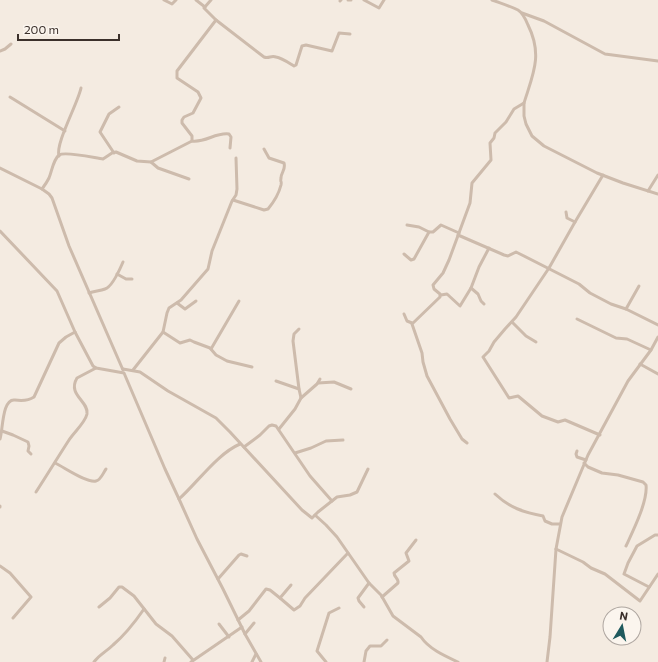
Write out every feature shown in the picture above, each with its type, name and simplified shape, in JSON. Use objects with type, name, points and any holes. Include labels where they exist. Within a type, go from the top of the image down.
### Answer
[{"type":"street","points":[[164,0],[172,4],[176,0]]},
{"type":"street","points":[[196,0],[205,7],[204,9],[216,20],[264,57],[267,58],[275,56],[294,66],[296,65],[302,46],[306,44],[332,51],[338,33],[350,34]]},
{"type":"street","points":[[205,7],[211,0]]},
{"type":"street","points":[[364,0],[379,8],[384,0]]},
{"type":"street","points":[[492,0],[544,21],[605,54],[658,61]]},
{"type":"street","points":[[521,13],[534,37],[536,59],[524,103],[524,116],[532,136],[544,146],[603,175],[658,194]]},
{"type":"street","points":[[192,141],[192,136],[182,124],[182,120],[193,113],[201,98],[198,92],[177,78],[177,71],[216,20]]},
{"type":"street","points":[[0,51],[11,44]]},
{"type":"street","points":[[59,156],[58,149],[81,88]]},
{"type":"street","points":[[10,97],[65,131]]},
{"type":"street","points":[[441,295],[434,289],[433,285],[445,269],[459,234],[470,203],[472,183],[491,160],[490,143],[494,138],[495,133],[506,122],[514,109],[524,103]]},
{"type":"street","points":[[119,107],[110,112],[100,132],[114,152],[137,161],[150,162],[192,141],[200,141],[224,133],[229,134],[231,137],[230,148]]},
{"type":"street","points":[[233,200],[264,210],[268,209],[271,205],[280,186],[281,176],[285,170],[285,165],[284,163],[269,158],[264,149]]},
{"type":"street","points":[[42,189],[49,179],[52,167],[59,156],[69,154],[103,159],[114,152]]},
{"type":"street","points":[[133,370],[163,332],[168,311],[173,304],[177,303],[208,269],[212,251],[236,195],[236,158]]},
{"type":"street","points":[[150,162],[158,168],[189,179]]},
{"type":"street","points":[[0,168],[42,189],[49,194],[55,205],[89,293],[164,470],[197,539],[245,634],[261,662]]},
{"type":"street","points":[[600,435],[566,420],[558,422],[542,416],[518,396],[511,398],[508,397],[483,357],[512,322],[549,268],[603,175]]},
{"type":"street","points":[[648,191],[658,175]]},
{"type":"street","points":[[566,212],[567,218],[575,222]]},
{"type":"street","points":[[408,225],[419,227],[429,232],[433,232],[440,225],[442,225],[508,256],[517,252],[579,284],[611,304],[626,309],[658,325]]},
{"type":"street","points":[[0,231],[57,291],[75,332],[91,362],[96,368]]},
{"type":"street","points":[[404,254],[411,260],[414,259],[429,232]]},
{"type":"street","points":[[412,322],[434,304],[441,295],[447,294],[460,306],[471,288],[479,267],[489,248]]},
{"type":"street","points":[[89,293],[106,289],[117,274],[123,262]]},
{"type":"street","points":[[117,274],[126,279],[132,279]]},
{"type":"street","points":[[626,309],[640,286]]},
{"type":"street","points":[[471,288],[478,294],[480,301],[484,304]]},
{"type":"street","points":[[177,303],[185,309],[196,301]]},
{"type":"street","points":[[211,349],[239,301]]},
{"type":"street","points":[[404,314],[407,321],[412,322]]},
{"type":"street","points":[[577,319],[616,338],[624,338],[651,350]]},
{"type":"street","points":[[412,322],[412,328],[422,354],[427,376],[456,430],[467,443]]},
{"type":"street","points":[[512,322],[526,336],[536,342]]},
{"type":"street","points":[[299,329],[294,334],[293,338],[301,398]]},
{"type":"street","points":[[0,439],[5,411],[9,402],[12,400],[28,400],[34,397],[59,343],[75,332]]},
{"type":"street","points":[[163,332],[180,343],[190,340],[211,349],[216,355],[227,361],[252,368]]},
{"type":"street","points":[[547,662],[556,549],[560,524],[585,461],[620,395],[651,350],[658,337]]},
{"type":"street","points":[[640,364],[658,374]]},
{"type":"street","points":[[36,492],[86,415],[85,407],[74,389],[76,380],[77,378],[96,368],[123,371],[133,370],[144,374],[168,391],[216,418],[302,510],[312,518],[337,497],[350,496],[357,492],[368,469]]},
{"type":"street","points":[[279,429],[295,409],[301,398],[318,383],[320,379]]},
{"type":"street","points":[[276,382],[299,389]]},
{"type":"street","points":[[318,383],[334,382],[351,389]]},
{"type":"street","points":[[244,447],[257,438],[269,426],[274,425],[279,429],[310,476],[332,501]]},
{"type":"street","points":[[2,431],[28,442],[30,446],[28,452],[31,454]]},
{"type":"street","points":[[295,453],[326,441],[343,440]]},
{"type":"street","points":[[179,499],[233,447],[240,444]]},
{"type":"street","points":[[577,451],[577,457],[585,461],[588,467],[602,474],[618,474],[643,482],[646,485],[646,493],[640,512],[626,546]]},
{"type":"street","points":[[55,463],[80,476],[94,481],[99,479],[106,469]]},
{"type":"street","points":[[495,494],[503,501],[520,511],[543,516],[545,521],[552,524],[560,524]]},
{"type":"street","points":[[315,515],[326,525],[369,583],[382,597],[396,620],[421,637],[437,652],[458,662]]},
{"type":"street","points":[[650,587],[624,574],[637,546],[655,535],[658,535]]},
{"type":"street","points":[[382,597],[398,583],[394,573],[409,561],[406,553],[416,540]]},
{"type":"street","points":[[556,549],[583,562],[590,568],[605,574],[640,601],[658,574]]},
{"type":"street","points":[[238,620],[249,611],[266,590],[270,590],[292,609],[297,609],[305,598],[348,553]]},
{"type":"street","points":[[218,579],[239,555],[241,554],[247,556]]},
{"type":"street","points":[[0,566],[10,573],[32,597],[13,618]]},
{"type":"street","points":[[364,607],[358,598],[369,583]]},
{"type":"street","points":[[280,598],[291,585]]},
{"type":"street","points":[[99,607],[104,604],[121,586],[134,596],[156,624],[172,636],[192,661],[242,628]]},
{"type":"street","points":[[326,662],[317,651],[329,613],[340,608]]},
{"type":"street","points":[[94,662],[101,654],[124,636],[144,609]]},
{"type":"street","points":[[245,634],[254,623]]},
{"type":"street","points":[[219,624],[229,637]]},
{"type":"street","points":[[364,662],[366,651],[370,646],[381,646],[387,640]]},
{"type":"street","points":[[252,662],[256,654]]}]
